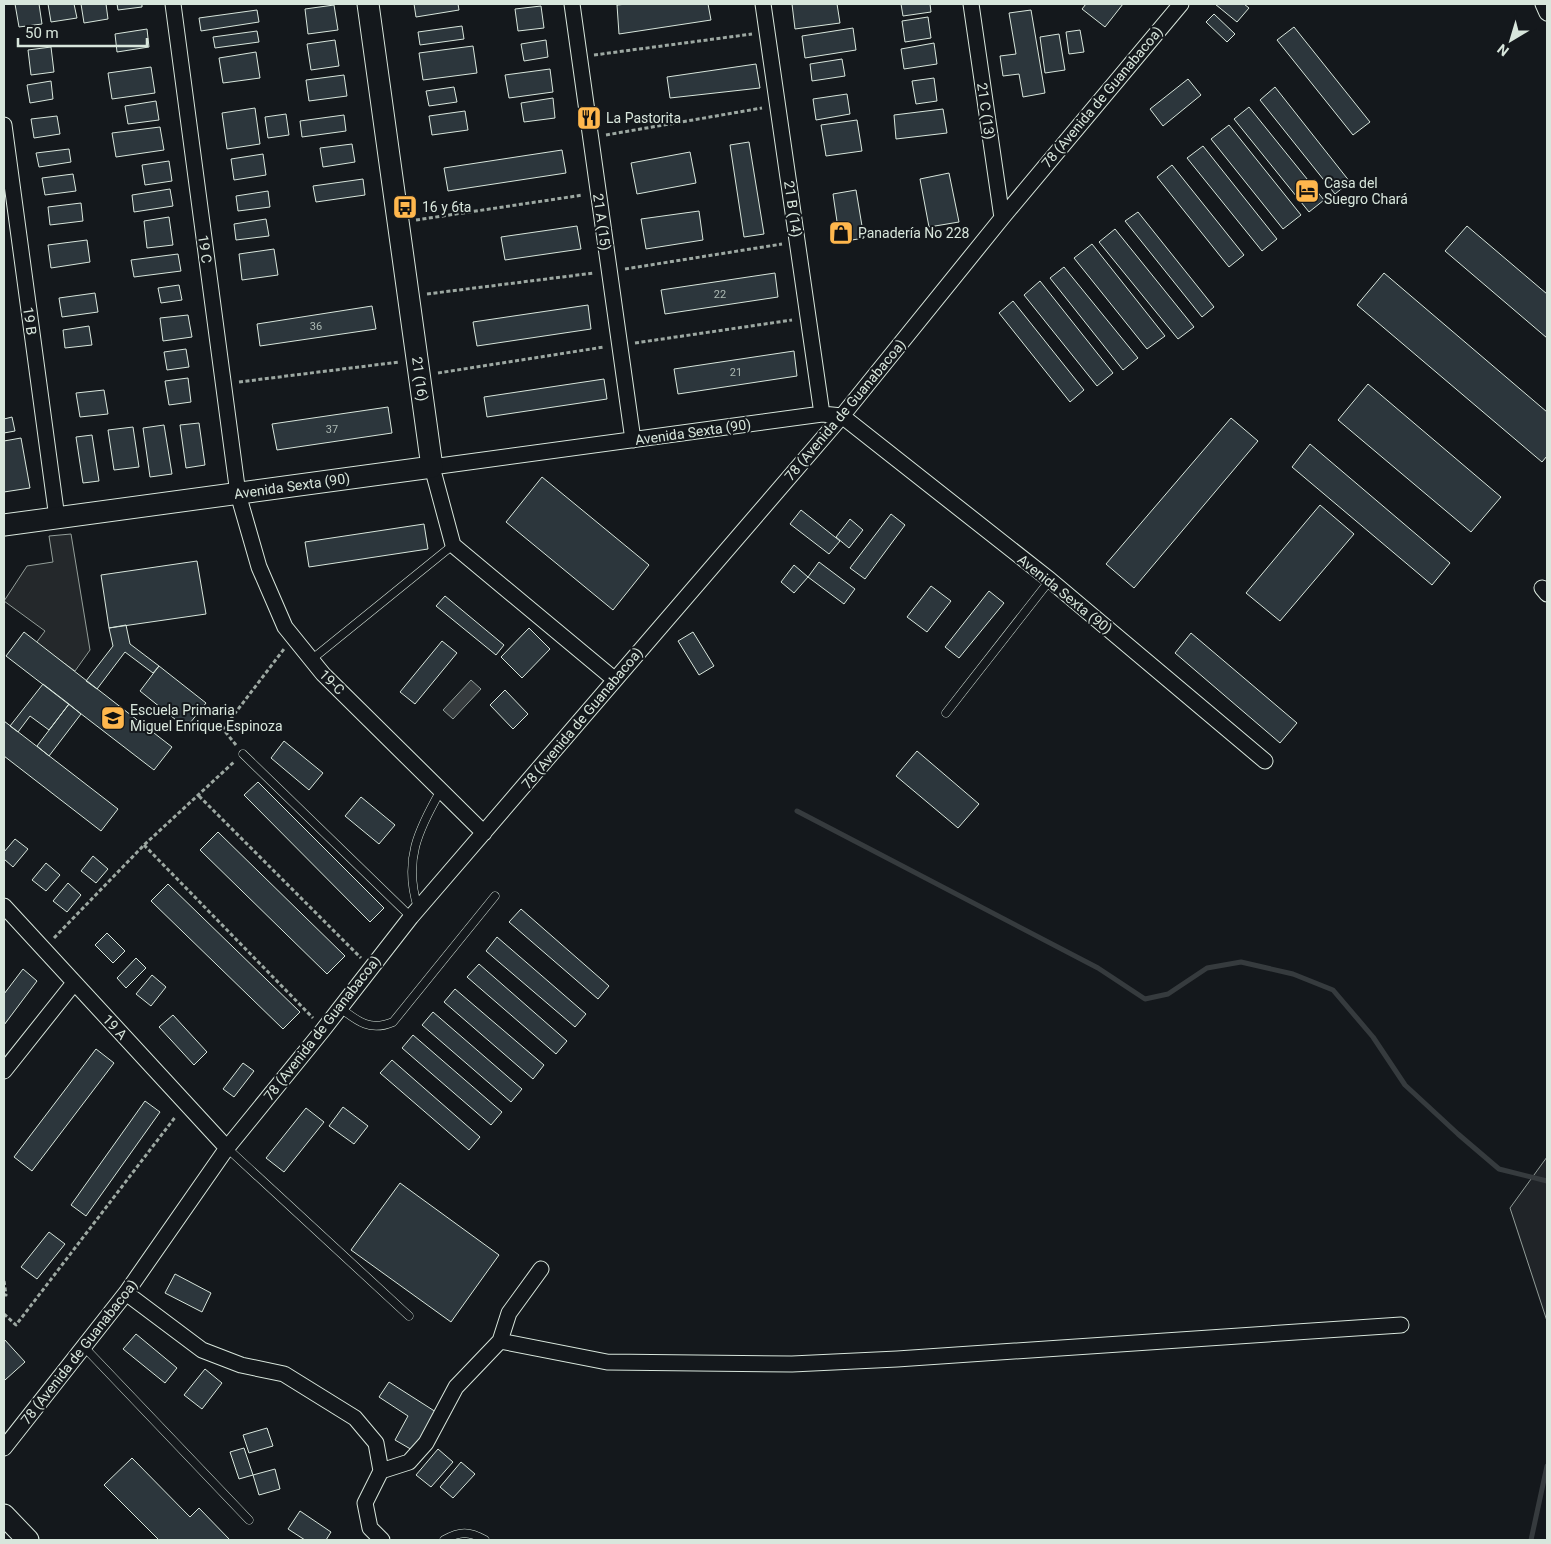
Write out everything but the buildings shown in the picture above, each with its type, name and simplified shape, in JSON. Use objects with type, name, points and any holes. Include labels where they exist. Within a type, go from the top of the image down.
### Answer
[{"type":"street","name":"19 C","points":[[173,4],[238,494]]},
{"type":"street","name":"21 (16)","points":[[368,4],[432,467],[452,544]]},
{"type":"street","name":"21 A (15)","points":[[572,4],[633,440]]},
{"type":"street","name":"21 B (14)","points":[[763,4],[822,414]]},
{"type":"street","name":"21 C (13)","points":[[970,4],[1002,218]]},
{"type":"street","points":[[1163,4],[1165,22]]},
{"type":"street","name":"78 (Avenida de Guanabacoa)","points":[[4,1448],[126,1293],[227,1148],[324,1030],[339,1007],[415,912],[842,416],[1002,218],[1181,4]]},
{"type":"street","points":[[1543,4],[1547,14]]},
{"type":"street","name":"19 B","points":[[4,125],[57,518]]},
{"type":"street","name":"Avenida Sexta (90)","points":[[4,525],[822,414],[842,416],[1050,580],[1265,761]]},
{"type":"street","name":"19-C","points":[[238,494],[259,567],[285,627],[323,674],[484,833]]},
{"type":"street","points":[[452,544],[614,680]]},
{"type":"street","name":"19 A","points":[[4,906],[227,1148]]},
{"type":"street","points":[[4,1070],[74,983]]},
{"type":"street","points":[[381,1471],[409,1462],[426,1443],[456,1387],[500,1341],[509,1313],[541,1269]]},
{"type":"street","points":[[126,1293],[202,1350],[241,1365],[284,1374],[355,1418],[376,1443],[381,1471],[365,1503],[370,1528],[382,1540]]},
{"type":"street","points":[[500,1341],[606,1362],[792,1364],[1401,1325]]},
{"type":"street","points":[[4,1515],[28,1540]]},
{"type":"lane","points":[[311,660],[452,544]]},
{"type":"lane","points":[[946,713],[1050,580]]},
{"type":"lane","points":[[243,754],[415,912]]},
{"type":"lane","points":[[415,912],[412,890],[414,847],[420,826],[441,789]]},
{"type":"lane","points":[[339,1007],[355,1020],[371,1026],[381,1027],[393,1022],[495,896]]},
{"type":"lane","points":[[227,1148],[409,1316]]},
{"type":"lane","points":[[84,1348],[249,1520]]},
{"type":"lane","points":[[444,1540],[457,1533],[469,1531],[485,1540]]},
{"type":"path","points":[[579,57],[767,32]]},
{"type":"path","points":[[591,138],[778,105]]},
{"type":"path","points":[[398,223],[598,193]]},
{"type":"path","points":[[223,384],[417,359]]},
{"type":"path","points":[[43,949],[144,845],[200,796],[243,754],[223,729],[293,637]]},
{"type":"path","points":[[200,796],[370,968]]},
{"type":"path","points":[[144,845],[324,1030]]},
{"type":"path","points":[[4,1314],[16,1325],[186,1103]]},
{"type":"path","points":[[4,1281],[6,1295],[4,1295]]},
{"type":"shaded area","points":[[71,534],[90,650],[75,671],[36,643],[45,631],[4,601],[27,566],[53,562],[49,536]]},
{"type":"shaded area","points":[[471,680],[481,689],[453,719],[443,710]]},
{"type":"shaded area","points":[[1547,1157],[1547,1321],[1510,1208]]},
{"type":"waterway","points":[[797,811],[1098,968],[1145,999],[1168,994],[1207,968],[1241,962],[1293,974],[1333,990],[1373,1037],[1405,1085],[1458,1134],[1499,1169],[1547,1181]]},
{"type":"waterway","points":[[1531,1540],[1547,1466]]},
{"type":"place","name":"La Pastorita","points":[[589,118]]},
{"type":"place","name":"Casa del Suegro Chará","points":[[1307,191]]},
{"type":"place","name":"16 y 6ta","points":[[405,207]]},
{"type":"place","name":"Panadería No 228","points":[[841,233]]},
{"type":"place","name":"Escuela Primaria Miguel Enrique Espinoza","points":[[113,718]]}]
